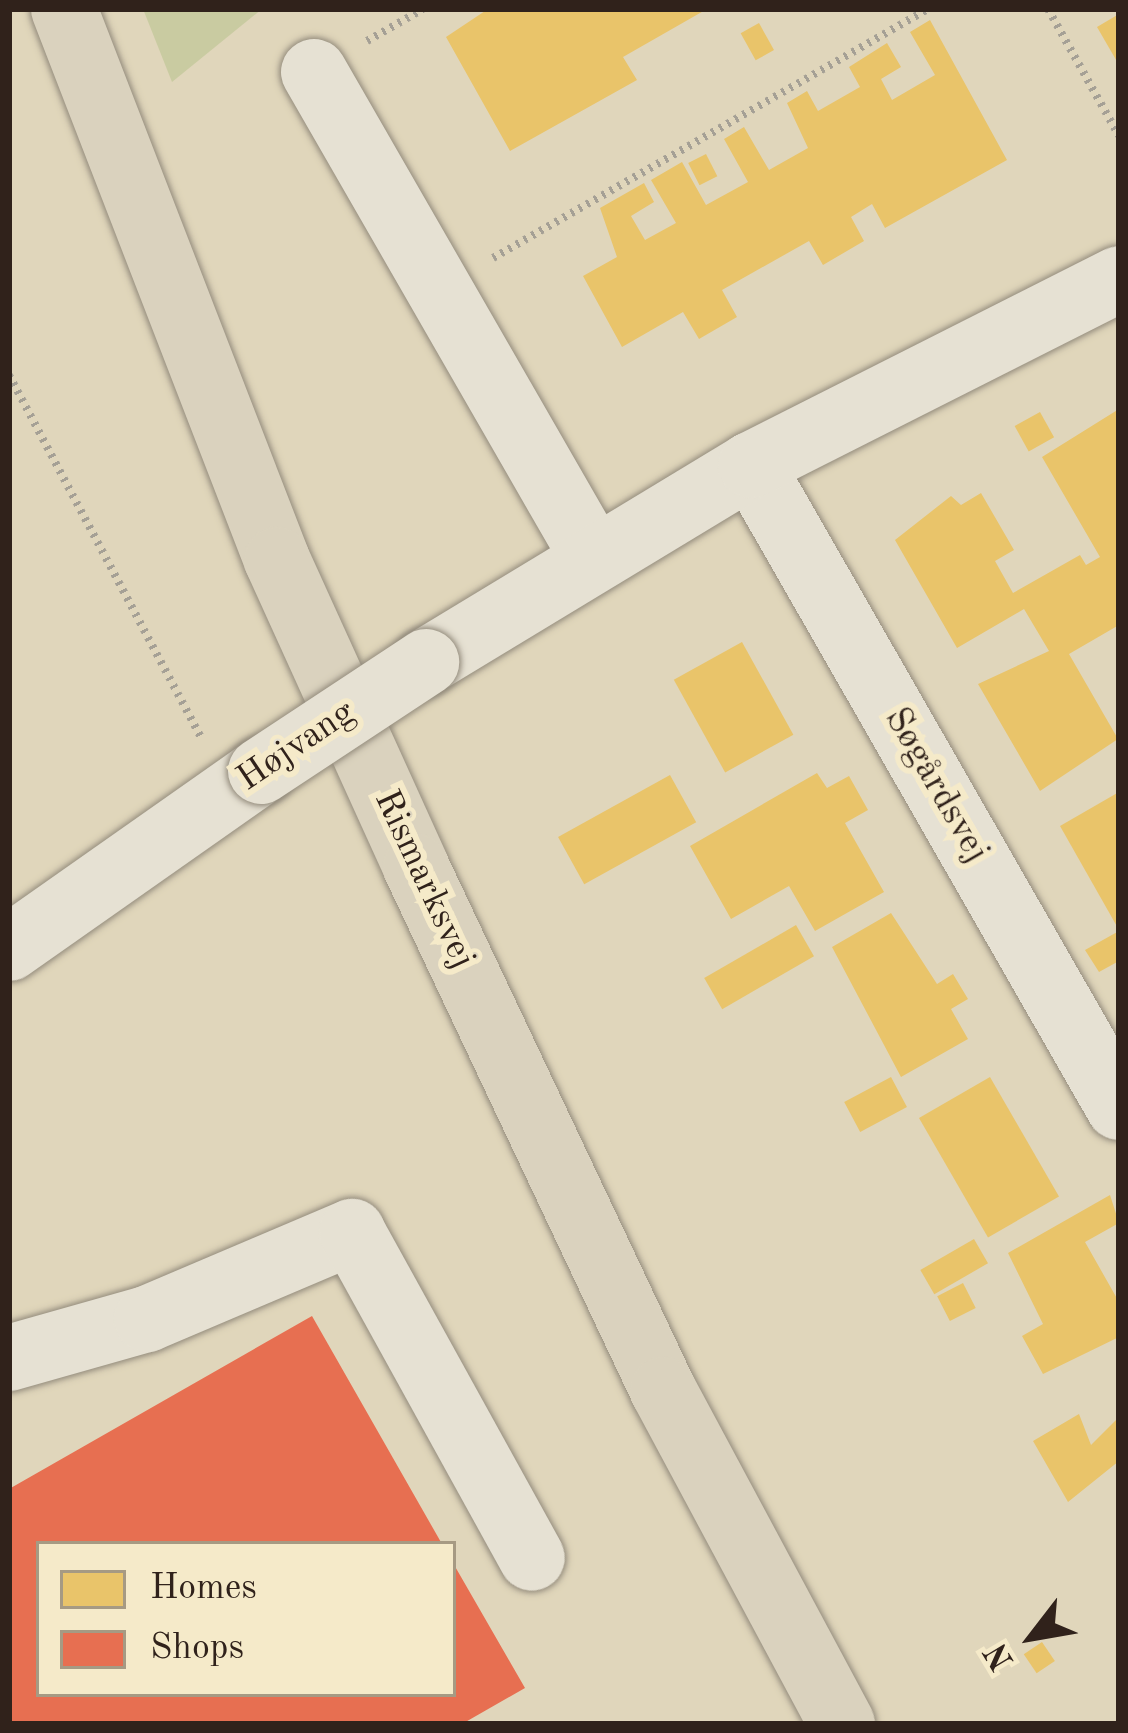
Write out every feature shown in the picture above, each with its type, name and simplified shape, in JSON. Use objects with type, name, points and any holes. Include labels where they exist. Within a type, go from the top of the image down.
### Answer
[{"type":"main road","name":"Rismarksvej","points":[[64,9],[277,560],[379,785],[663,1390],[842,1724]]},
{"type":"street","points":[[314,72],[435,292],[593,557]]},
{"type":"street","name":"Højvang","points":[[9,947],[246,781],[593,557],[751,465],[1119,279]]},
{"type":"street","name":"Søgårdsvej","points":[[751,465],[1119,1107]]},
{"type":"street","points":[[9,1358],[147,1319],[352,1232],[532,1558]]},
{"type":"path","points":[[435,292],[928,9]]},
{"type":"path","points":[[1048,9],[1119,136]]},
{"type":"path","points":[[9,375],[246,781]]},
{"type":"green space","points":[[143,9],[262,9],[172,82]]},
{"type":"building: Homes","points":[[488,9],[707,9],[623,57],[637,80],[510,151],[446,37]]},
{"type":"building: Homes","points":[[1119,14],[1119,65],[1097,27]]},
{"type":"building: Homes","points":[[930,20],[1007,160],[885,228],[872,204],[851,217],[864,241],[823,265],[809,241],[722,290],[737,317],[699,339],[683,312],[622,347],[583,276],[617,257],[600,208],[644,183],[654,202],[631,216],[645,240],[676,223],[651,180],[682,162],[706,205],[748,182],[724,139],[744,127],[769,170],[808,148],[787,103],[807,91],[818,111],[860,87],[849,67],[887,43],[901,67],[881,79],[892,100],[935,75],[910,32]]},
{"type":"building: Homes","points":[[759,23],[774,50],[756,60],[741,33]]},
{"type":"building: Homes","points":[[706,154],[717,176],[700,185],[688,163]]},
{"type":"building: Homes","points":[[1119,409],[1119,625],[1069,654],[1118,739],[1040,791],[978,684],[1049,651],[1024,609],[957,648],[895,540],[951,496],[961,505],[981,493],[1014,550],[995,561],[1013,593],[1080,555],[1086,565],[1100,557],[1042,457]]},
{"type":"building: Homes","points":[[1040,412],[1054,437],[1029,451],[1015,426]]},
{"type":"building: Homes","points":[[742,642],[793,735],[725,773],[674,680]]},
{"type":"building: Homes","points":[[817,773],[827,788],[849,776],[868,810],[845,823],[884,892],[815,931],[789,886],[731,919],[690,846]]},
{"type":"building: Homes","points":[[670,775],[696,822],[584,884],[558,837]]},
{"type":"building: Homes","points":[[1119,792],[1119,930],[1060,826]]},
{"type":"building: Homes","points":[[891,913],[937,984],[953,974],[968,999],[951,1009],[968,1039],[901,1077],[832,947]]},
{"type":"building: Homes","points":[[796,925],[814,956],[722,1009],[704,978]]},
{"type":"building: Homes","points":[[1119,931],[1119,961],[1099,972],[1085,950]]},
{"type":"building: Homes","points":[[891,1077],[907,1107],[860,1132],[844,1102]]},
{"type":"building: Homes","points":[[990,1077],[1059,1197],[988,1238],[919,1118]]},
{"type":"building: Homes","points":[[1110,1195],[1119,1223],[1085,1242],[1119,1302],[1119,1337],[1043,1374],[1022,1336],[1043,1324],[1008,1253]]},
{"type":"building: Homes","points":[[974,1239],[988,1263],[934,1294],[920,1270]]},
{"type":"building: Homes","points":[[963,1283],[976,1308],[950,1321],[937,1296]]},
{"type":"building: Homes","points":[[1079,1414],[1091,1445],[1119,1417],[1119,1461],[1068,1502],[1033,1441]]},
{"type":"building: Homes","points":[[1042,1642],[1055,1661],[1037,1673],[1024,1654]]},
{"type":"building: Shops","points":[[312,1316],[440,1541],[36,1541],[36,1697],[456,1697],[456,1568],[525,1688],[462,1724],[9,1724],[9,1489]]}]
